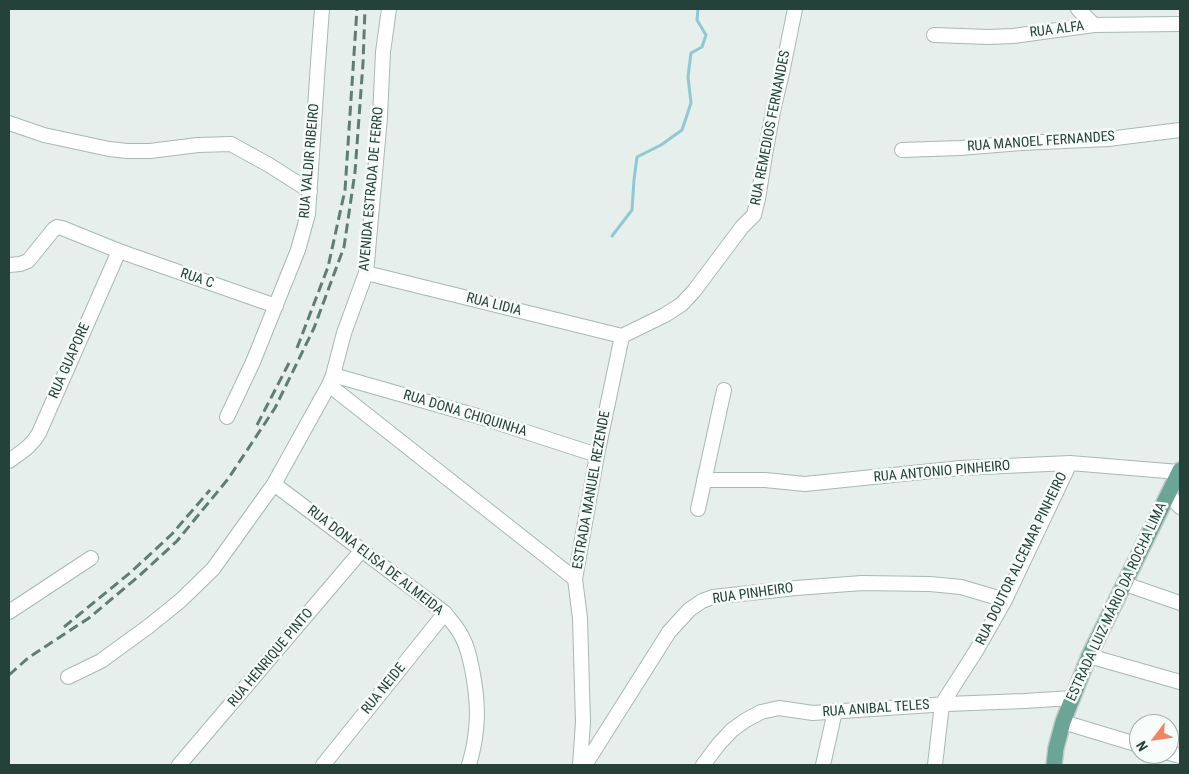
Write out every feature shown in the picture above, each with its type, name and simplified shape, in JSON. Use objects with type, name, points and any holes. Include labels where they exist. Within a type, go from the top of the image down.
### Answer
[{"type":"main road","name":"ESTRADA LUIZ MÁRIO DA ROCHA LIMA","points":[[1054,765],[1056,748],[1063,722],[1089,656],[1180,471]]},
{"type":"street","name":"RUA VALDIR RIBEIRO","points":[[227,417],[253,362],[276,306],[298,250],[308,214],[322,9]]},
{"type":"street","name":"AVENIDA ESTRADA DE FERRO","points":[[68,677],[101,661],[149,626],[180,601],[213,569],[274,484],[331,380],[344,333],[366,273],[380,118],[383,52],[389,9]]},
{"type":"street","name":"RUA REMEDIOS FERNANDES","points":[[622,336],[665,315],[682,304],[742,227],[754,215],[773,111],[795,9]]},
{"type":"street","points":[[1078,9],[1094,25]]},
{"type":"street","name":"RUA ALFA","points":[[934,35],[1013,36],[1094,25],[1180,24]]},
{"type":"street","points":[[9,123],[44,135],[127,151],[150,151],[198,145],[231,144],[269,165],[310,192]]},
{"type":"street","name":"RUA MANOEL FERNANDES","points":[[902,150],[1108,139],[1180,130]]},
{"type":"street","name":"RUA C","points":[[9,265],[28,261],[54,229],[62,228],[119,251],[276,306]]},
{"type":"street","name":"RUA GUAPORE","points":[[9,461],[30,446],[39,433],[119,251]]},
{"type":"street","name":"RUA LIDIA","points":[[366,273],[622,336]]},
{"type":"street","name":"ESTRADA MANUEL REZENDE","points":[[580,765],[583,722],[580,618],[575,579],[596,455],[622,336]]},
{"type":"street","points":[[331,380],[575,579]]},
{"type":"street","name":"RUA DONA CHIQUINHA","points":[[331,380],[476,416],[596,455]]},
{"type":"street","points":[[698,509],[724,390]]},
{"type":"street","name":"RUA ANTONIO PINHEIRO","points":[[704,480],[765,480],[805,484],[961,468],[1070,464],[1180,471]]},
{"type":"street","name":"RUA DOUTOR ALCEMAR PINHEIRO","points":[[935,765],[942,704],[976,652],[1005,600],[1070,464]]},
{"type":"street","name":"RUA DONA ELISA DE ALMEIDA","points":[[274,484],[445,614],[463,638],[468,650],[478,703],[477,728],[469,765]]},
{"type":"street","points":[[1168,494],[1180,507]]},
{"type":"street","name":"RUA HENRIQUE PINTO","points":[[179,765],[362,550]]},
{"type":"street","points":[[9,612],[91,558]]},
{"type":"street","name":"RUA PINHEIRO","points":[[585,765],[668,632],[689,610],[712,597],[862,583],[930,584],[961,587],[1005,600]]},
{"type":"street","points":[[1125,584],[1180,603]]},
{"type":"street","name":"RUA NEIDE","points":[[323,765],[445,614]]},
{"type":"street","points":[[1089,656],[1180,682]]},
{"type":"street","name":"RUA ANIBAL TELES","points":[[703,765],[732,730],[761,712],[779,708],[813,713],[942,704],[1072,698]]},
{"type":"street","points":[[823,765],[835,711]]},
{"type":"street","points":[[1063,722],[1129,742]]},
{"type":"waterway","points":[[612,236],[632,210],[637,157],[661,145],[682,130],[691,103],[688,77],[691,53],[702,47],[706,35],[697,20],[698,9]]},
{"type":"railway","points":[[297,348],[328,267],[345,190],[357,9]]},
{"type":"railway","points":[[9,675],[28,658],[89,618],[177,541],[228,479],[275,408],[314,328],[344,247],[355,172],[365,9]]},
{"type":"railway","points":[[257,425],[289,363]]},
{"type":"railway","points":[[64,627],[131,572],[172,534],[210,490]]}]
